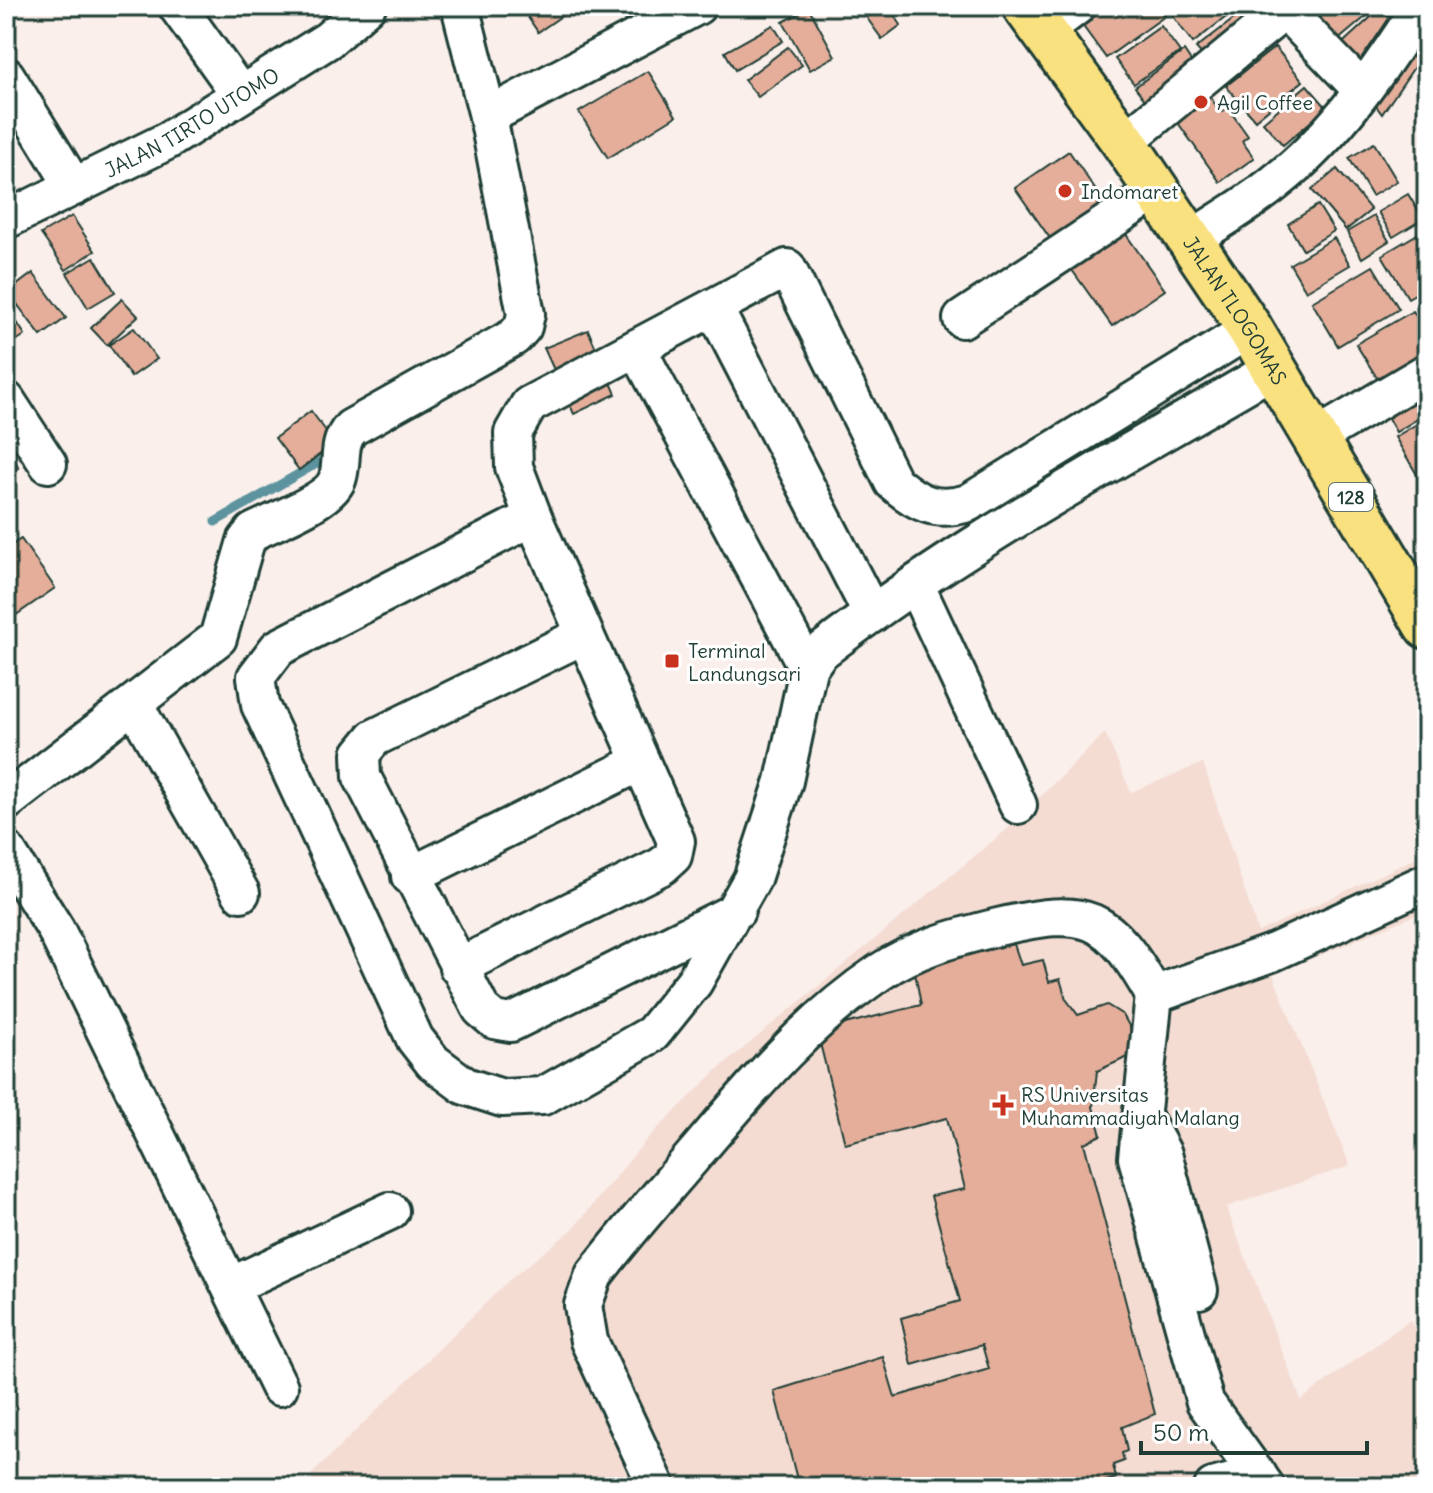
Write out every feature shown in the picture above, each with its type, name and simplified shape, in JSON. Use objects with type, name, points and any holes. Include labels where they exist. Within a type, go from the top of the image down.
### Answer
[{"type":"main road","name":"JALAN TLOGOMAS","points":[[1049,14],[1124,142],[1250,329],[1427,626]]},
{"type":"street","points":[[177,6],[240,94]]},
{"type":"street","name":"JALAN TIRTO UTOMO","points":[[6,220],[167,141],[328,40],[367,6]]},
{"type":"street","points":[[6,802],[135,706],[218,638],[246,541],[253,532],[326,495],[339,476],[340,449],[351,428],[514,337],[523,327],[526,314],[497,111],[460,6]]},
{"type":"street","points":[[497,111],[697,6]]},
{"type":"street","points":[[1191,240],[1277,182],[1316,147],[1362,90],[1421,6]]},
{"type":"street","points":[[1124,142],[1285,8],[1362,90]]},
{"type":"street","points":[[6,76],[74,187]]},
{"type":"street","points":[[962,319],[1156,191]]},
{"type":"street","points":[[458,967],[662,866],[673,856],[676,841],[584,635],[514,467],[513,433],[529,405],[787,268],[893,482],[922,504],[937,508],[968,503],[1250,329]]},
{"type":"street","points":[[714,308],[872,614]]},
{"type":"street","points":[[637,348],[808,669]]},
{"type":"street","points":[[533,517],[278,648],[256,677],[260,705],[415,1039],[433,1062],[465,1086],[502,1098],[543,1096],[652,1034],[686,995],[752,879],[784,781],[808,669],[819,653],[915,584],[995,532],[1273,369]]},
{"type":"street","points":[[1315,438],[1427,372]]},
{"type":"street","points":[[6,400],[48,464]]},
{"type":"street","points":[[915,584],[1018,805]]},
{"type":"street","points":[[584,635],[374,738],[366,746],[359,764],[362,777],[410,876],[481,1009],[494,1020],[511,1023],[736,911]]},
{"type":"street","points":[[135,706],[241,893]]},
{"type":"street","points":[[410,876],[641,762]]},
{"type":"street","points":[[6,850],[56,930],[279,1387]]},
{"type":"street","points":[[1154,995],[1274,952],[1427,882]]},
{"type":"street","points":[[657,1487],[589,1341],[583,1305],[587,1291],[606,1258],[788,1045],[881,971],[948,939],[1047,916],[1067,915],[1089,921],[1109,933],[1130,953],[1154,995],[1143,1117],[1163,1154],[1222,1379],[1225,1395],[1221,1421],[1262,1481],[1213,1487]]},
{"type":"street","points":[[231,1286],[390,1211]]},
{"type":"shaded area","name":"RS Universitas Muhammadiyah Malang","points":[[1105,733],[1131,792],[1203,763],[1258,932],[1427,853],[1427,910],[1273,975],[1350,1166],[1226,1207],[1301,1400],[1410,1320],[1427,1351],[1427,1487],[316,1487],[311,1475],[508,1281],[573,1229],[647,1139],[716,1071],[1006,830]]},
{"type":"building","points":[[529,6],[576,6],[538,32],[523,10]]},
{"type":"building","points":[[888,6],[901,25],[882,39],[859,7]]},
{"type":"building","points":[[1108,6],[1158,6],[1165,16],[1106,58],[1082,25]]},
{"type":"building","points":[[1184,6],[1240,6],[1193,43],[1172,15]]},
{"type":"building","points":[[1327,6],[1362,6],[1369,14],[1337,41],[1316,16]]},
{"type":"building","points":[[1382,7],[1398,29],[1358,86],[1334,51]]},
{"type":"building","points":[[809,8],[835,56],[810,70],[783,22]]},
{"type":"building","points":[[1248,8],[1263,23],[1213,67],[1196,48]]},
{"type":"building","points":[[773,25],[783,41],[735,70],[725,52]]},
{"type":"building","points":[[1161,26],[1180,52],[1134,84],[1115,59]]},
{"type":"building","points":[[788,47],[802,65],[758,97],[744,80]]},
{"type":"building","points":[[1275,47],[1303,81],[1255,120],[1226,86]]},
{"type":"building","points":[[1184,51],[1199,74],[1155,113],[1135,87]]},
{"type":"building","points":[[1409,53],[1419,60],[1382,114],[1376,106]]},
{"type":"building","points":[[648,71],[676,116],[608,158],[579,112]]},
{"type":"building","points":[[1307,85],[1327,108],[1283,145],[1263,122]]},
{"type":"building","points":[[1209,96],[1221,112],[1228,108],[1248,136],[1242,141],[1254,158],[1220,182],[1176,120]]},
{"type":"building","points":[[1374,143],[1397,181],[1372,196],[1349,158]]},
{"type":"building","points":[[1069,151],[1107,207],[1054,244],[1015,188]]},
{"type":"building","points":[[1337,169],[1371,210],[1346,230],[1312,190]]},
{"type":"building","points":[[1408,194],[1423,219],[1393,237],[1378,212]]},
{"type":"building","points":[[1318,205],[1334,231],[1303,250],[1288,224]]},
{"type":"building","points":[[72,216],[95,251],[66,270],[41,234]]},
{"type":"building","points":[[1374,216],[1389,241],[1362,258],[1347,232]]},
{"type":"building","points":[[1426,229],[1427,287],[1408,298],[1382,255]]},
{"type":"building","points":[[1125,233],[1165,290],[1112,326],[1072,270]]},
{"type":"building","points":[[1334,238],[1350,265],[1306,291],[1290,264]]},
{"type":"building","points":[[94,257],[115,292],[88,308],[67,273]]},
{"type":"building","points":[[1373,266],[1399,309],[1338,346],[1312,302]]},
{"type":"building","points":[[33,273],[66,318],[41,336],[8,292]]},
{"type":"building","points":[[122,299],[138,316],[107,345],[91,328]]},
{"type":"building","points":[[6,305],[25,335],[6,347]]},
{"type":"building","points":[[1413,311],[1427,334],[1427,366],[1385,391],[1356,344]]},
{"type":"building","points":[[134,328],[157,359],[131,377],[109,345]]},
{"type":"building","points":[[588,330],[616,394],[574,414],[544,348]]},
{"type":"building","points":[[1427,381],[1427,413],[1396,432],[1382,408]]},
{"type":"building","points":[[311,411],[335,443],[299,470],[275,438]]},
{"type":"building","points":[[1427,418],[1427,473],[1419,478],[1395,437]]},
{"type":"building","points":[[9,451],[19,468],[6,476],[6,452]]},
{"type":"building","points":[[21,539],[55,588],[6,622],[6,549]]},
{"type":"building","points":[[1014,944],[1021,965],[1043,960],[1049,982],[1060,979],[1066,999],[1078,1015],[1107,1005],[1123,1015],[1132,1031],[1130,1056],[1097,1071],[1093,1107],[1101,1135],[1084,1143],[1155,1414],[1122,1427],[1127,1451],[1122,1453],[1124,1461],[1113,1465],[1116,1478],[1086,1487],[799,1487],[774,1391],[883,1357],[895,1397],[989,1369],[982,1345],[912,1365],[901,1318],[960,1301],[931,1196],[965,1189],[947,1118],[845,1144],[817,1031],[921,1005],[914,967]]},
{"type":"waterway","points":[[215,522],[328,457]]},
{"type":"place","name":"Agil Coffee","points":[[1201,102]]},
{"type":"place","name":"Indomaret","points":[[1065,191]]},
{"type":"place","name":"Terminal Landungsari","points":[[672,661]]},
{"type":"place","name":"RS Universitas Muhammadiyah Malang","points":[[1003,1105]]}]
